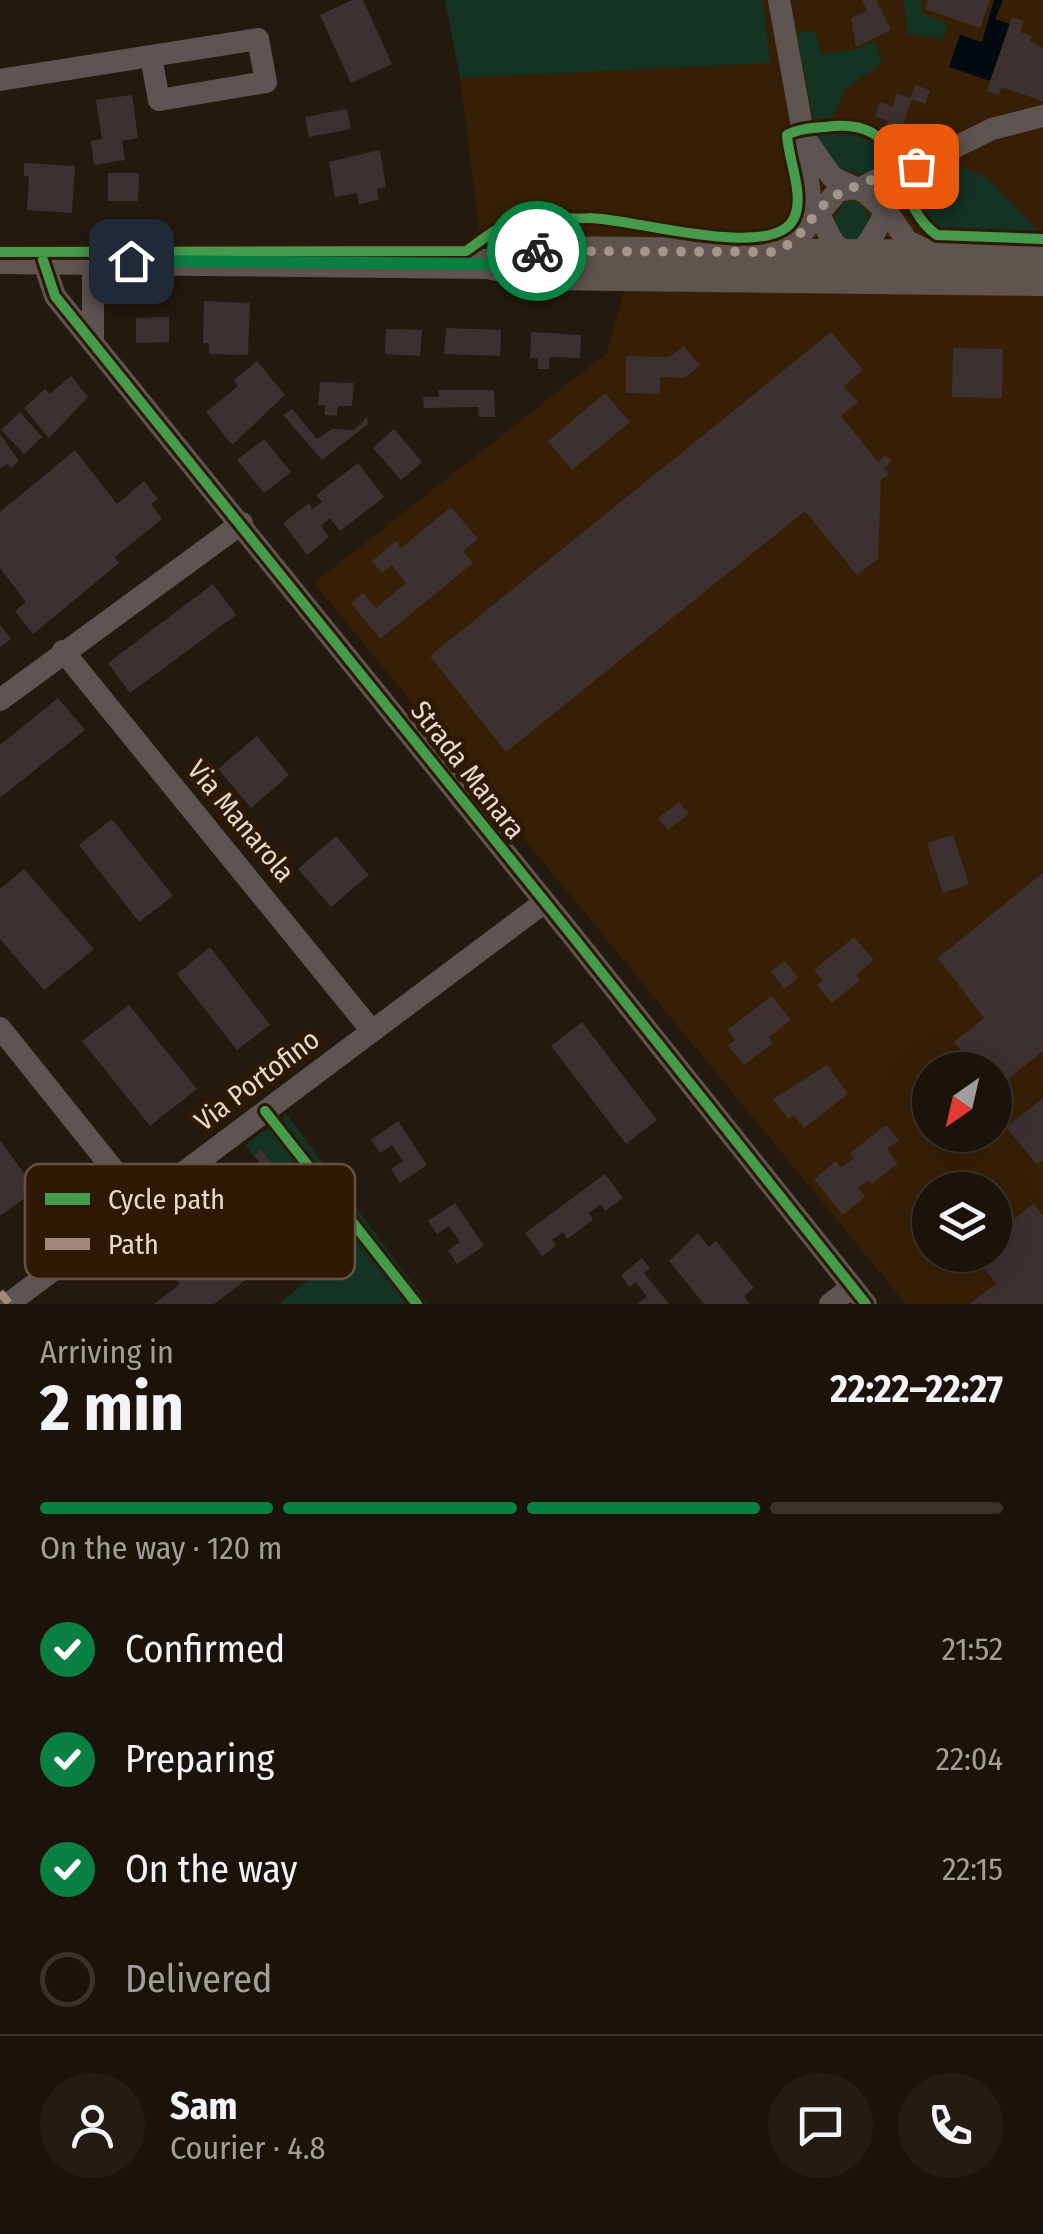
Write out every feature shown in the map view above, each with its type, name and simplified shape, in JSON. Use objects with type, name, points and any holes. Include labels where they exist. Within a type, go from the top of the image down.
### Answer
[{"type":"main road","points":[[765,265],[834,240],[947,267],[1043,281]]},
{"type":"main road","points":[[0,259],[488,264],[540,275],[765,265],[947,267],[1043,256]]},
{"type":"street","points":[[779,0],[803,130],[808,188],[834,240]]},
{"type":"street","points":[[0,80],[258,38],[266,82],[158,100],[151,56]]},
{"type":"street","points":[[851,192],[906,174],[992,130],[1043,116]]},
{"type":"street","points":[[803,130],[825,170],[913,245],[947,267]]},
{"type":"street","points":[[765,265],[791,245],[834,240],[885,221],[906,174]]},
{"type":"street","points":[[834,240],[851,192]]},
{"type":"street","name":"Strada Manara","points":[[43,260],[55,296],[458,789],[542,904],[859,1295]]},
{"type":"street","points":[[93,260],[93,342]]},
{"type":"street","points":[[0,700],[242,523]]},
{"type":"street","name":"Via Manarola","points":[[63,651],[372,1031]]},
{"type":"street","name":"Via Portofino","points":[[194,1164],[542,904]]},
{"type":"street","points":[[0,1028],[109,1164]]},
{"type":"street","name":"Via Portofino","points":[[8,1304],[41,1279]]},
{"type":"street","points":[[0,1292],[8,1304]]},
{"type":"street","points":[[830,1304],[859,1295]]},
{"type":"shaded area","points":[[762,0],[1043,0],[1043,1304],[906,1304],[314,583],[607,353],[628,276],[485,273],[460,78],[769,63]]},
{"type":"shaded area","points":[[994,0],[1003,0],[995,19],[1010,24],[990,81],[949,67],[960,35],[982,42]]},
{"type":"green space","points":[[445,0],[763,0],[770,63],[460,78]]},
{"type":"green space","points":[[904,0],[922,0],[921,13],[948,23],[943,39],[907,34]]},
{"type":"green space","points":[[816,31],[820,54],[858,49],[875,41],[882,63],[846,89],[830,122],[814,125],[797,33]]},
{"type":"green space","points":[[846,132],[872,142],[891,165],[866,174],[838,169],[815,135]]},
{"type":"green space","points":[[955,163],[986,177],[1043,235],[964,236],[935,228],[927,221],[911,184]]},
{"type":"green space","points":[[857,201],[868,214],[868,231],[851,245],[836,231],[835,217],[844,202]]},
{"type":"green space","points":[[287,1115],[324,1164],[260,1164],[245,1145]]},
{"type":"green space","points":[[355,1206],[428,1304],[278,1304],[310,1279],[355,1279]]},
{"type":"building","points":[[352,0],[363,0],[392,64],[351,83],[320,15]]},
{"type":"building","points":[[862,0],[876,0],[891,30],[856,47],[851,18],[867,11]]},
{"type":"building","points":[[928,0],[990,0],[980,28],[925,9]]},
{"type":"building","points":[[1012,17],[1024,21],[1020,32],[1032,36],[1030,41],[1043,48],[1043,101],[1001,87],[999,95],[987,91]]},
{"type":"building","points":[[915,85],[930,90],[925,104],[912,99],[898,139],[883,134],[888,121],[875,116],[880,102],[893,107],[897,93],[910,98]]},
{"type":"building","points":[[132,95],[138,138],[122,141],[125,160],[94,165],[91,141],[102,139],[96,100]]},
{"type":"building","points":[[347,109],[351,129],[309,137],[305,117]]},
{"type":"building","points":[[380,150],[386,187],[377,189],[379,200],[359,204],[357,193],[335,197],[329,162]]},
{"type":"building","points":[[24,163],[75,166],[72,213],[27,210],[29,176],[24,176]]},
{"type":"building","points":[[108,173],[139,173],[138,201],[108,201]]},
{"type":"building","points":[[204,301],[250,303],[248,355],[209,354],[209,343],[203,343]]},
{"type":"building","points":[[169,317],[169,342],[136,343],[136,318]]},
{"type":"building","points":[[446,328],[501,330],[500,356],[444,354]]},
{"type":"building","points":[[386,329],[422,330],[420,356],[385,354]]},
{"type":"building","points":[[531,332],[581,335],[580,358],[550,357],[549,369],[538,369],[538,358],[530,358]]},
{"type":"building","points":[[831,332],[863,370],[844,386],[858,402],[841,416],[878,462],[886,455],[892,462],[884,468],[889,474],[881,480],[878,559],[857,575],[805,511],[506,752],[430,656]]},
{"type":"building","points":[[684,346],[700,366],[684,378],[660,377],[660,394],[626,393],[626,356],[669,357]]},
{"type":"building","points":[[953,348],[1003,349],[1002,398],[952,397]]},
{"type":"building","points":[[257,361],[285,395],[232,445],[206,412],[238,386],[234,380]]},
{"type":"building","points":[[71,376],[88,397],[49,438],[24,408],[45,389],[50,394]]},
{"type":"building","points":[[320,382],[354,383],[352,406],[338,406],[337,416],[325,415],[325,405],[318,405]]},
{"type":"building","points":[[438,390],[494,390],[495,417],[479,417],[478,407],[424,408],[423,397],[439,397]]},
{"type":"building","points":[[605,393],[630,422],[572,470],[548,441]]},
{"type":"building","points":[[292,409],[317,439],[332,429],[354,430],[367,417],[368,424],[322,460],[283,415]]},
{"type":"building","points":[[20,412],[42,437],[24,454],[1,430]]},
{"type":"building","points":[[394,429],[422,462],[401,480],[373,448]]},
{"type":"building","points":[[0,434],[19,461],[11,468],[7,464],[0,468]]},
{"type":"building","points":[[264,439],[291,472],[264,493],[237,460]]},
{"type":"building","points":[[75,450],[117,504],[144,481],[158,499],[151,504],[162,519],[115,557],[119,563],[33,634],[15,611],[26,602],[0,568],[0,512]]},
{"type":"building","points":[[358,463],[384,497],[340,531],[330,518],[321,526],[329,537],[307,555],[283,523],[309,503],[312,509],[322,502],[316,495]]},
{"type":"building","points":[[451,507],[478,539],[463,551],[473,563],[380,639],[351,603],[363,593],[376,608],[406,583],[392,565],[382,573],[372,561],[396,541],[401,548]]},
{"type":"building","points":[[213,584],[236,615],[130,693],[108,663]]},
{"type":"building","points":[[0,625],[11,639],[0,647]]},
{"type":"building","points":[[58,698],[85,730],[0,798],[0,745]]},
{"type":"building","points":[[257,736],[289,775],[251,808],[218,769]]},
{"type":"building","points":[[679,802],[689,814],[668,830],[658,818]]},
{"type":"building","points":[[112,819],[173,896],[139,922],[79,845]]},
{"type":"building","points":[[953,835],[969,884],[943,893],[927,843]]},
{"type":"building","points":[[336,836],[369,875],[331,907],[298,869]]},
{"type":"building","points":[[24,869],[94,949],[44,990],[0,939],[0,889]]},
{"type":"building","points":[[1043,873],[1043,1051],[1012,1076],[1012,1052],[961,1052],[954,1042],[984,1018],[938,958]]},
{"type":"building","points":[[854,937],[874,960],[856,975],[860,980],[832,1003],[817,985],[823,980],[814,970]]},
{"type":"building","points":[[210,947],[270,1025],[237,1050],[177,974]]},
{"type":"building","points":[[785,961],[798,978],[784,989],[771,971]]},
{"type":"building","points":[[772,996],[791,1020],[769,1037],[773,1043],[744,1065],[728,1046],[735,1040],[727,1030]]},
{"type":"building","points":[[129,1005],[197,1089],[150,1126],[82,1041]]},
{"type":"building","points":[[582,1022],[657,1120],[626,1144],[551,1046]]},
{"type":"building","points":[[827,1065],[848,1094],[804,1128],[794,1115],[788,1119],[773,1099]]},
{"type":"building","points":[[1043,1098],[1043,1160],[1037,1165],[1012,1134],[1012,1122]]},
{"type":"building","points":[[398,1121],[427,1165],[400,1183],[391,1169],[403,1161],[392,1145],[380,1153],[371,1140]]},
{"type":"building","points":[[886,1125],[899,1140],[887,1149],[898,1163],[872,1184],[868,1180],[858,1188],[865,1197],[843,1215],[814,1179],[836,1161],[841,1168],[854,1158],[850,1153]]},
{"type":"building","points":[[0,1140],[25,1175],[25,1198],[0,1216]]},
{"type":"building","points":[[261,1149],[272,1164],[261,1164],[254,1155]]},
{"type":"building","points":[[605,1174],[623,1198],[605,1211],[601,1204],[589,1213],[593,1220],[567,1239],[563,1232],[552,1240],[556,1246],[542,1256],[525,1233]]},
{"type":"building","points":[[455,1203],[484,1246],[457,1264],[448,1250],[460,1242],[449,1226],[437,1234],[428,1221]]},
{"type":"building","points":[[1034,1203],[1043,1215],[1043,1304],[970,1304],[996,1283],[987,1272],[1012,1272],[1012,1220]]},
{"type":"building","points":[[698,1233],[709,1247],[716,1241],[754,1288],[744,1296],[750,1304],[704,1304],[669,1261]]},
{"type":"building","points":[[642,1258],[650,1268],[644,1273],[669,1304],[637,1304],[647,1297],[636,1282],[629,1287],[621,1275]]},
{"type":"building","points":[[176,1279],[247,1279],[214,1304],[154,1304],[180,1284]]},
{"type":"marked path","points":[[0,1292],[9,1303]]},
{"type":"cycle path","points":[[0,252],[466,251],[504,226],[567,218],[608,220],[698,235],[759,237],[781,231],[797,209],[787,135],[825,127],[854,127],[874,134],[887,147],[922,220],[937,235],[1043,239]]},
{"type":"cycle path","points":[[43,260],[55,296],[866,1304]]},
{"type":"cycle path","points":[[265,1111],[307,1164]]},
{"type":"cycle path","points":[[355,1225],[417,1304]]},
{"type":"way so far","points":[[537,251],[773,252],[791,245],[838,191],[863,187],[898,168],[919,165],[916,166]]},
{"type":"route","points":[[131,261],[488,264],[537,251]]}]
